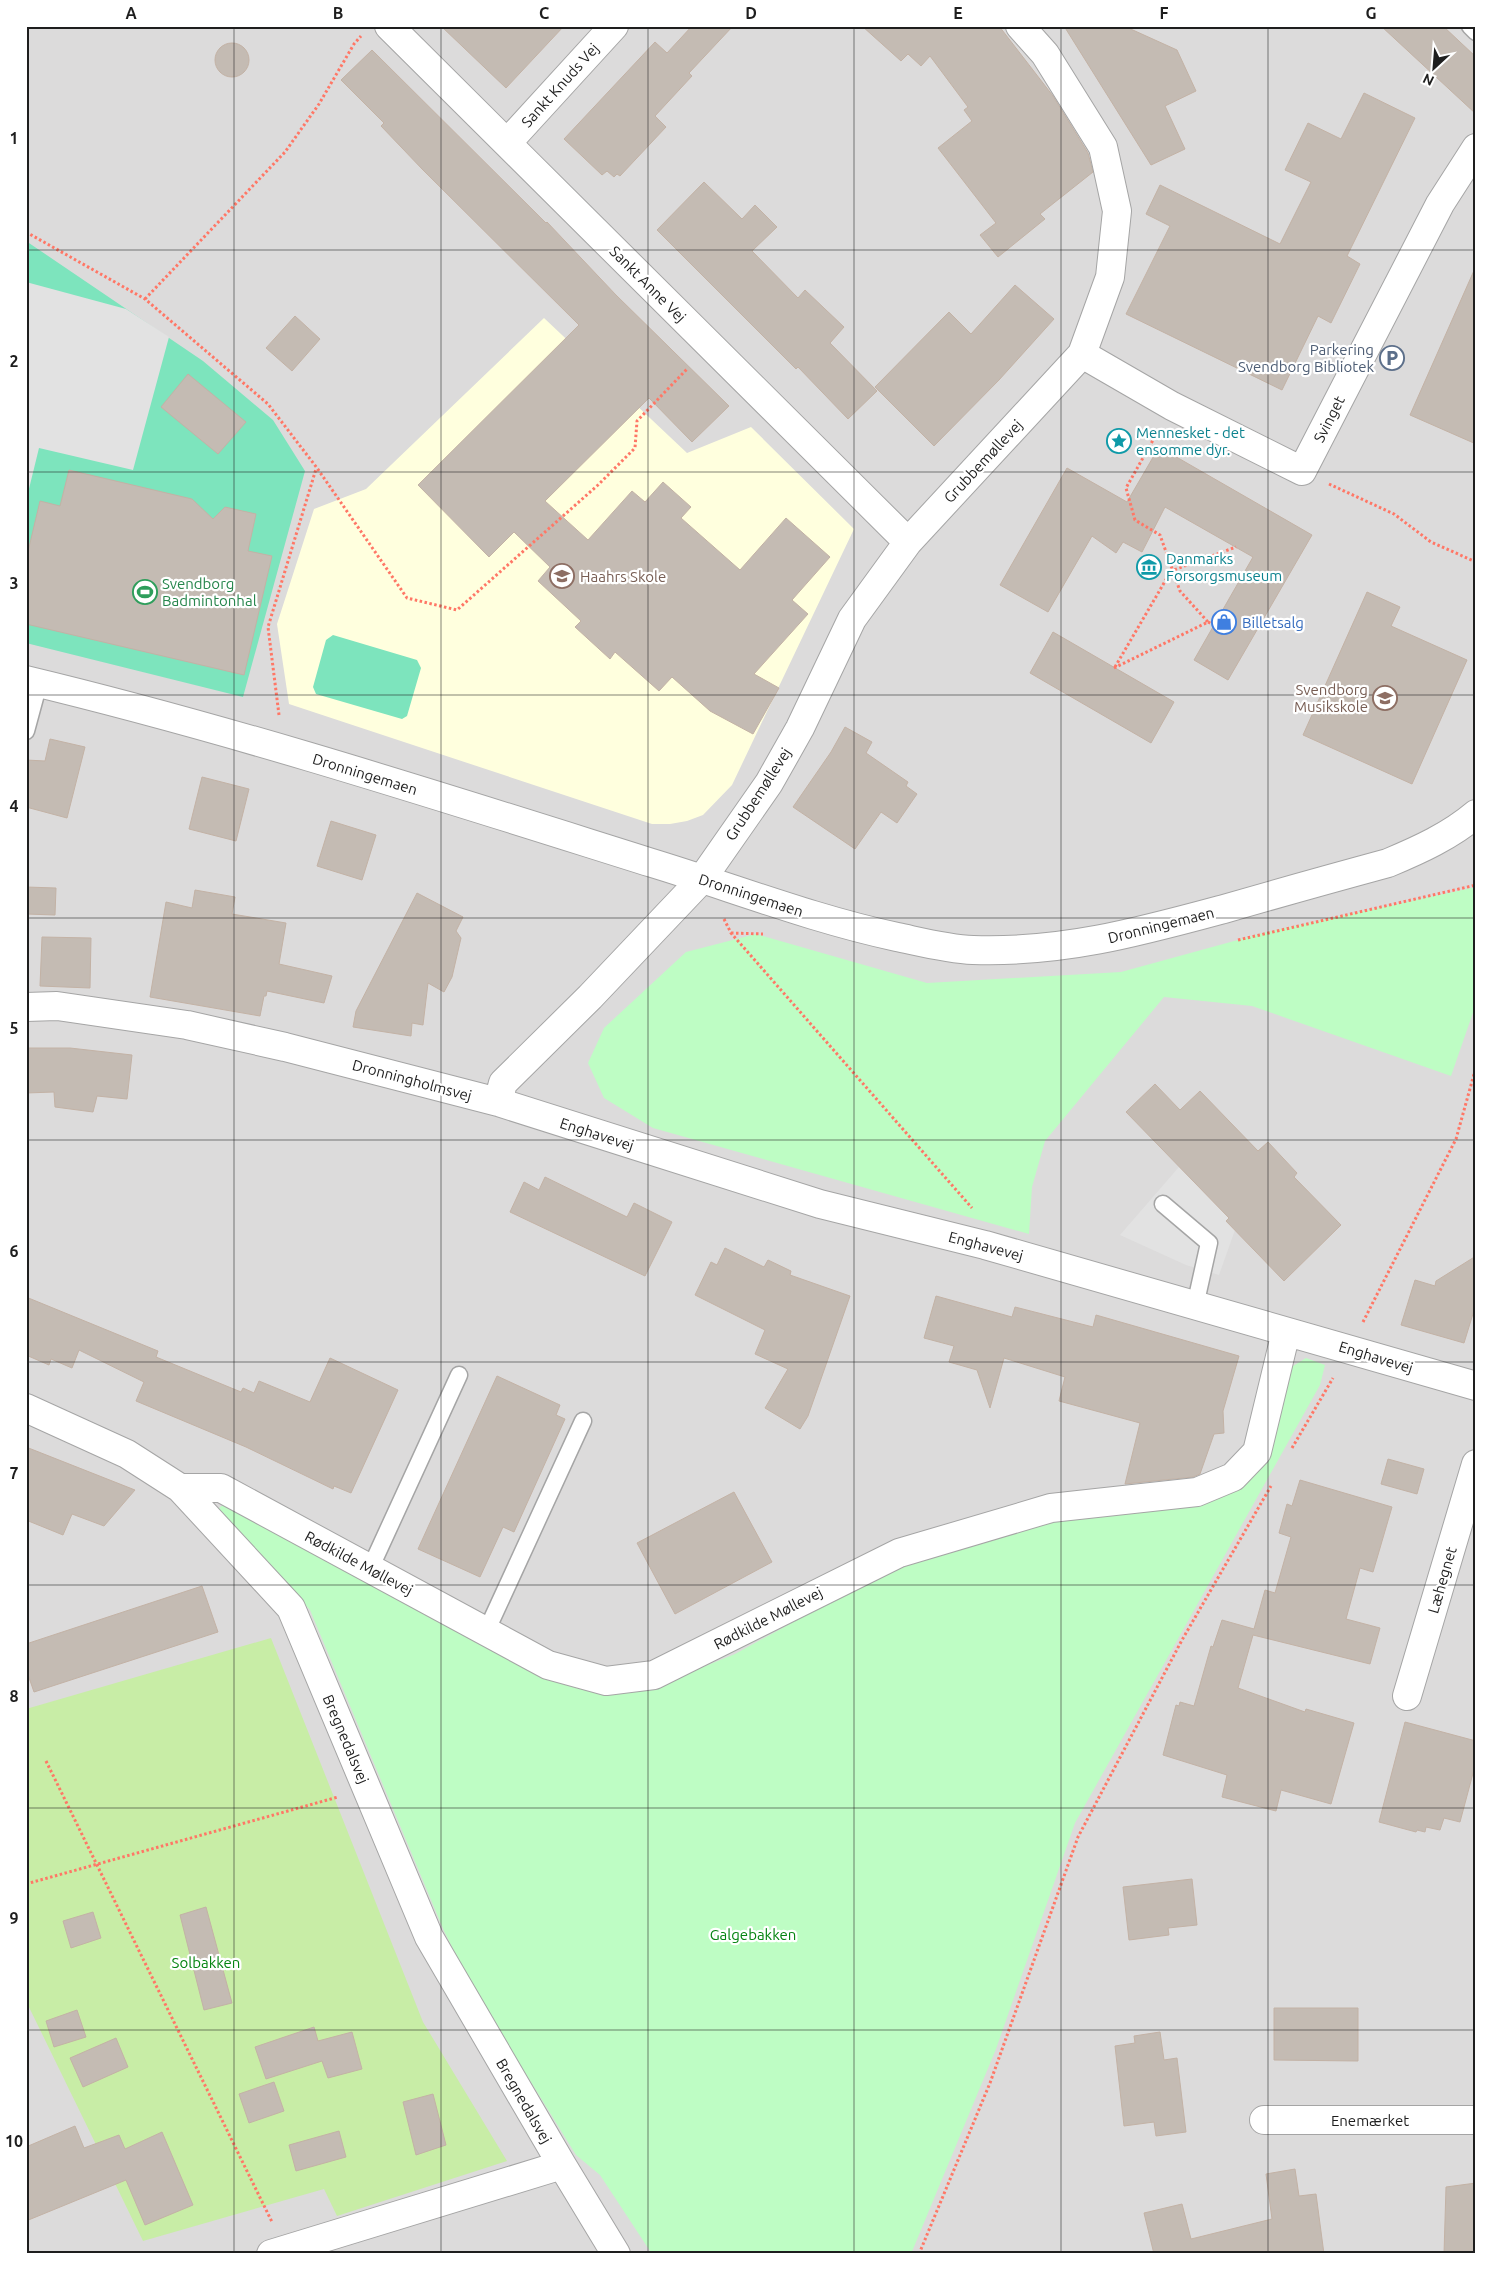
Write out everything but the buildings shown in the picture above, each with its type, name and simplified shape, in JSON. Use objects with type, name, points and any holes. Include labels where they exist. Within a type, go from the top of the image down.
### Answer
[{"type":"street","name":"Sankt Knuds Vej","points":[[507,143],[614,26]]},
{"type":"street","name":"Grubbemøllevej","points":[[702,879],[769,783],[800,728],[852,619],[908,542],[1082,354],[1110,277],[1117,211],[1103,147],[1045,54],[1020,26]]},
{"type":"street","name":"Sankt Anne Vej","points":[[377,29],[507,143],[908,542]]},
{"type":"street","name":"Svinget","points":[[1302,471],[1440,204],[1476,148]]},
{"type":"street","points":[[1082,354],[1172,406],[1302,471]]},
{"type":"street","name":"Dronningemaen","points":[[33,682],[272,745],[702,879],[776,905],[863,930],[919,942],[970,950],[1028,950],[1073,946],[1149,930],[1388,863],[1425,847],[1462,826],[1476,814]]},
{"type":"street","points":[[498,1102],[503,1083],[590,997],[702,879]]},
{"type":"street","name":"Dronningholmsvej","points":[[26,1007],[57,1006],[187,1025],[285,1047],[498,1102]]},
{"type":"street","name":"Enghavevej","points":[[498,1102],[820,1204],[985,1245],[1476,1386]]},
{"type":"street","name":"Rødkilde Møllevej","points":[[180,1488],[221,1488],[548,1665],[606,1681],[654,1675],[899,1552],[1052,1508],[1197,1492],[1233,1477],[1258,1452],[1286,1332]]},
{"type":"street","name":"Bregnedalsvej","points":[[26,1408],[127,1454],[180,1488],[292,1608],[429,1937],[616,2254]]},
{"type":"street","name":"Læhegnet","points":[[1407,1696],[1476,1464]]},
{"type":"street","name":"Enemærket","points":[[1264,2120],[1476,2120]]},
{"type":"street","points":[[278,2252],[562,2165]]},
{"type":"lane","points":[[1470,26],[1476,32]]},
{"type":"lane","points":[[26,731],[33,682]]},
{"type":"lane","points":[[1163,1204],[1209,1244],[1195,1306]]},
{"type":"lane","points":[[370,1569],[459,1374]]},
{"type":"lane","points":[[486,1632],[583,1421]]},
{"type":"path","points":[[146,300],[285,152],[319,104],[354,44],[377,29]]},
{"type":"path","points":[[26,232],[146,300],[268,404],[317,468],[407,598],[457,610],[598,485],[635,448],[637,421],[709,345]]},
{"type":"path","points":[[1172,406],[1126,488],[1135,520],[1160,535],[1171,571],[1180,591],[1208,622],[1214,625]]},
{"type":"path","points":[[272,745],[279,712],[268,626],[317,468]]},
{"type":"path","points":[[1302,471],[1394,514],[1431,542],[1476,562]]},
{"type":"path","points":[[1208,622],[1114,668],[1171,571],[1236,547]]},
{"type":"path","points":[[702,879],[731,933],[977,1214],[985,1245]]},
{"type":"path","points":[[1291,1452],[1350,1349],[1456,1139],[1476,1067]]},
{"type":"path","points":[[920,2254],[990,2083],[1078,1837],[1182,1640],[1276,1477]]},
{"type":"path","points":[[46,1761],[98,1865],[278,2252]]},
{"type":"path","points":[[26,1884],[367,1789]]},
{"type":"shaded area","points":[[26,26],[1476,26],[1476,2254],[26,2254]]},
{"type":"shaded area","points":[[26,282],[126,309],[169,337],[133,470],[39,448],[26,501]]},
{"type":"shaded area","name":"Haahrs Skole","points":[[544,318],[687,453],[751,427],[854,529],[732,785],[703,815],[687,821],[670,824],[652,824],[289,704],[277,624],[314,509],[366,489]]},
{"type":"shaded area","points":[[1179,1167],[1229,1218],[1226,1222],[1235,1230],[1219,1275],[1186,1265],[1120,1235]]},
{"type":"green space","points":[[26,241],[203,361],[273,420],[305,471],[243,697],[26,643]]},
{"type":"green space","points":[[333,635],[417,660],[421,668],[407,716],[402,719],[316,694],[313,687],[326,640]]},
{"type":"green space","points":[[1476,887],[1476,1004],[1451,1076],[1252,1006],[1164,997],[1045,1141],[1032,1187],[1029,1234],[653,1128],[604,1098],[588,1063],[604,1028],[686,952],[756,934],[927,983],[1121,972],[1267,932]]},
{"type":"green space","name":"Galgebakken","points":[[1306,1358],[1325,1365],[1320,1385],[1075,1823],[996,2049],[911,2254],[652,2254],[600,2175],[576,2155],[471,1985],[444,1931],[310,1610],[218,1509],[230,1499],[549,1676],[656,1686],[735,1654],[828,1603],[864,1575],[1070,1514],[1219,1498],[1290,1368]]},
{"type":"green space","name":"Solbakken","points":[[271,1638],[423,2022],[507,2161],[337,2216],[324,2189],[143,2241],[26,2001],[26,1709]]},
{"type":"place","name":"Parkering Svendborg Bibliotek","points":[[1392,358]]},
{"type":"place","name":"Mennesket - det ensomme dyr.","points":[[1119,441]]},
{"type":"place","name":"Danmarks Forsorgsmuseum","points":[[1149,567]]},
{"type":"place","name":"Haahrs Skole","points":[[562,576]]},
{"type":"place","name":"Svendborg Badmintonhal","points":[[145,592]]},
{"type":"place","name":"Billetsalg","points":[[1224,622]]},
{"type":"place","name":"Svendborg Musikskole","points":[[1385,698]]}]
